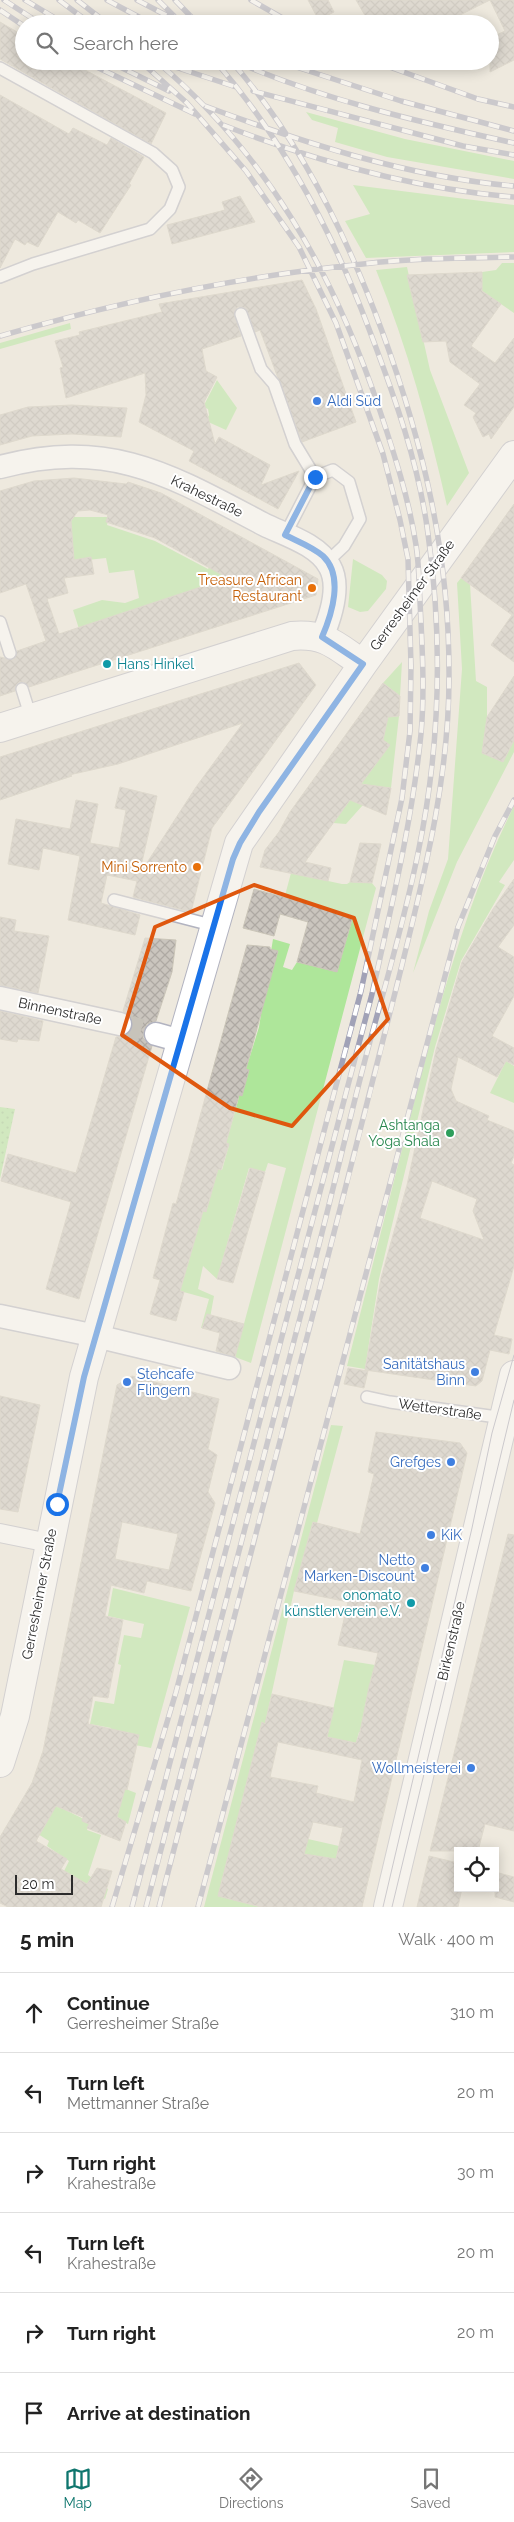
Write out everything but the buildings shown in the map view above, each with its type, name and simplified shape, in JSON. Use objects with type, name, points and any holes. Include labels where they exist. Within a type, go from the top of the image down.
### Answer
[{"type":"street","name":"Gerresheimer Straße","points":[[0,1763],[84,1377],[96,1336],[168,1038],[214,926],[240,843],[363,664],[514,455]]},
{"type":"street","name":"Krahestraße","points":[[0,467],[34,458],[70,457],[101,458],[136,464],[182,482],[278,531],[315,551],[327,562]]},
{"type":"street","points":[[322,637],[329,621],[335,583],[327,562]]},
{"type":"street","points":[[0,728],[292,636],[311,634],[322,637],[363,664]]},
{"type":"street","name":"Binnenstraße","points":[[0,998],[120,1024]]},
{"type":"street","points":[[0,1316],[96,1336],[229,1368]]},
{"type":"street","name":"Birkenstraße","points":[[388,1907],[509,1419],[514,1375]]},
{"type":"street","points":[[0,1534],[49,1543]]},
{"type":"lane","points":[[0,68],[148,150],[169,167],[179,187],[170,209],[150,229],[33,264],[0,277]]},
{"type":"lane","points":[[241,314],[261,369],[274,384],[295,444],[315,477]]},
{"type":"lane","points":[[278,531],[315,477],[333,470],[348,482],[360,519],[344,546],[327,562]]},
{"type":"lane","points":[[0,622],[10,653]]},
{"type":"lane","points":[[22,689],[30,718]]},
{"type":"lane","points":[[114,900],[214,926]]},
{"type":"lane","name":"Wetterstraße","points":[[367,1397],[509,1419]]},
{"type":"highlighted area","points":[[254,885],[354,918],[388,1019],[292,1126],[230,1108],[122,1035],[155,927]]},
{"type":"green space","points":[[306,112],[405,139],[514,161],[514,179],[387,157],[335,142],[338,128],[312,120]]},
{"type":"green space","points":[[353,185],[514,205],[514,252],[366,258],[345,221],[370,214]]},
{"type":"green space","points":[[502,263],[514,263],[514,313],[482,291],[482,272],[496,270]]},
{"type":"green space","points":[[407,267],[430,370],[469,473],[447,506],[433,446],[416,387],[398,328],[376,270]]},
{"type":"green space","points":[[70,323],[71,329],[0,349],[0,343]]},
{"type":"green space","points":[[217,380],[237,408],[226,430],[206,421],[209,415],[208,409],[203,407]]},
{"type":"green space","points":[[72,517],[109,517],[107,525],[155,541],[208,569],[213,560],[243,576],[79,629],[73,610],[102,600],[125,603],[139,598],[134,570],[109,573],[106,558],[60,563]]},
{"type":"green space","points":[[353,559],[382,575],[387,581],[386,589],[368,611],[360,612],[348,607]]},
{"type":"green space","points":[[461,578],[470,584],[476,681],[487,687],[487,717],[482,753],[503,762],[514,740],[514,752],[457,862],[413,973],[429,911],[448,859],[462,669],[457,583]]},
{"type":"green space","points":[[402,662],[400,696],[383,683]]},
{"type":"green space","points":[[399,716],[391,788],[379,787],[346,824],[333,823],[389,745],[383,740],[388,717]]},
{"type":"green space","points":[[514,806],[514,860],[499,882],[505,885],[461,961],[435,1047],[379,1279],[365,1369],[347,1366],[444,991],[482,879]]},
{"type":"green space","points":[[291,873],[342,884],[350,882],[372,883],[376,888],[251,1363],[235,1357],[286,1168],[268,1163],[265,1172],[249,1168],[217,1279],[203,1266],[198,1289],[214,1296],[208,1329],[201,1328],[209,1299],[180,1291],[203,1211],[206,1212],[218,1169],[222,1170],[229,1145],[226,1143],[239,1095],[242,1096],[249,1070],[246,1069],[259,1027],[273,939],[290,944],[283,967],[292,970],[297,962],[337,972],[353,917],[280,914]]},
{"type":"green space","points":[[506,1061],[514,1066],[514,1103],[490,1093]]},
{"type":"green space","points":[[0,1107],[15,1109],[0,1179]]},
{"type":"green space","points":[[331,1425],[343,1426],[317,1523],[313,1522],[294,1591],[265,1724],[262,1723],[218,1896],[261,1907],[204,1907]]},
{"type":"green space","points":[[113,1588],[190,1607],[151,1748],[108,1740],[111,1728],[90,1724],[95,1701],[114,1704],[121,1665],[118,1664],[124,1635],[141,1638],[144,1624],[108,1616]]},
{"type":"green space","points":[[344,1660],[375,1665],[369,1734],[359,1732],[356,1743],[327,1737]]},
{"type":"green space","points":[[108,1782],[136,1793],[128,1824],[97,1807]]},
{"type":"green space","points":[[55,1805],[90,1822],[87,1830],[101,1835],[88,1875],[108,1889],[105,1899],[64,1871],[69,1861],[47,1846],[49,1841],[38,1834]]},
{"type":"green space","points":[[308,1839],[339,1846],[336,1860],[266,1847]]},
{"type":"tunnel","points":[[120,1024],[156,1034]]},
{"type":"tram line","points":[[383,1907],[472,1528],[492,1433],[514,1355]]},
{"type":"tram line","points":[[392,1907],[514,1400]]},
{"type":"railway","points":[[4,0],[27,15]]},
{"type":"railway","points":[[25,0],[50,15]]},
{"type":"railway","points":[[59,0],[79,15]]},
{"type":"railway","points":[[77,0],[96,15]]},
{"type":"railway","points":[[107,0],[135,15]]},
{"type":"railway","points":[[137,0],[166,15]]},
{"type":"railway","points":[[158,0],[173,15]]},
{"type":"railway","points":[[175,0],[189,15]]},
{"type":"railway","points":[[251,0],[277,15]]},
{"type":"railway","points":[[0,10],[15,20]]},
{"type":"railway","points":[[103,70],[195,114]]},
{"type":"railway","points":[[126,70],[169,91]]},
{"type":"railway","points":[[112,1907],[176,1692],[361,991],[402,798],[410,731],[411,666],[408,559],[383,454],[336,323],[299,247],[246,171],[187,103],[150,70]]},
{"type":"railway","points":[[132,1907],[372,994],[412,800],[421,734],[423,701],[419,573],[413,528],[395,459],[361,358],[341,310],[318,264],[292,219],[263,176],[231,135],[195,97],[166,70]]},
{"type":"railway","points":[[184,70],[236,87]]},
{"type":"railway","points":[[146,1907],[406,905],[418,853],[431,774],[437,694],[436,614],[433,574],[424,508],[412,456],[388,379],[355,293],[304,188],[263,122],[222,70]]},
{"type":"railway","points":[[159,1907],[372,1086],[408,939],[434,826],[445,749],[448,711],[448,627],[439,541],[421,456],[397,373],[368,295],[337,224],[319,189],[278,122],[238,70]]},
{"type":"railway","points":[[256,70],[337,99],[372,109],[514,143]]},
{"type":"railway","points":[[306,70],[401,101],[514,131]]},
{"type":"railway","points":[[398,70],[478,99],[514,107]]},
{"type":"railway","points":[[253,91],[463,146],[514,155]]},
{"type":"railway","points":[[205,106],[280,133],[357,156],[435,175],[514,186]]},
{"type":"railway","points":[[223,125],[294,150],[366,172],[440,187],[514,197]]},
{"type":"railway","points":[[0,336],[135,301],[271,276],[382,262],[514,257]]},
{"type":"railway","points":[[198,1907],[458,927],[495,836],[514,800]]},
{"type":"place","name":"Aldi Süd","points":[[317,401]]},
{"type":"place","name":"Treasure African Restaurant","points":[[312,588]]},
{"type":"place","name":"Hans Hinkel","points":[[107,664]]},
{"type":"place","name":"Mini Sorrento","points":[[197,867]]},
{"type":"place","name":"Ashtanga Yoga Shala","points":[[450,1133]]},
{"type":"place","name":"Sanitätshaus Binn","points":[[475,1372]]},
{"type":"place","name":"Stehcafe Flingern","points":[[127,1382]]},
{"type":"place","name":"Grefges","points":[[451,1462]]},
{"type":"place","name":"KiK","points":[[431,1535]]},
{"type":"place","name":"Netto Marken-Discount","points":[[425,1568]]},
{"type":"place","name":"onomato künstlerverein e.V.","points":[[411,1603]]},
{"type":"place","name":"Wollmeisterei","points":[[471,1768]]},
{"type":"route","points":[[57,1504],[84,1377],[233,859],[240,843],[259,812],[363,664],[322,637],[329,621],[333,598],[335,583],[332,569],[322,556],[285,535],[315,477]]}]
